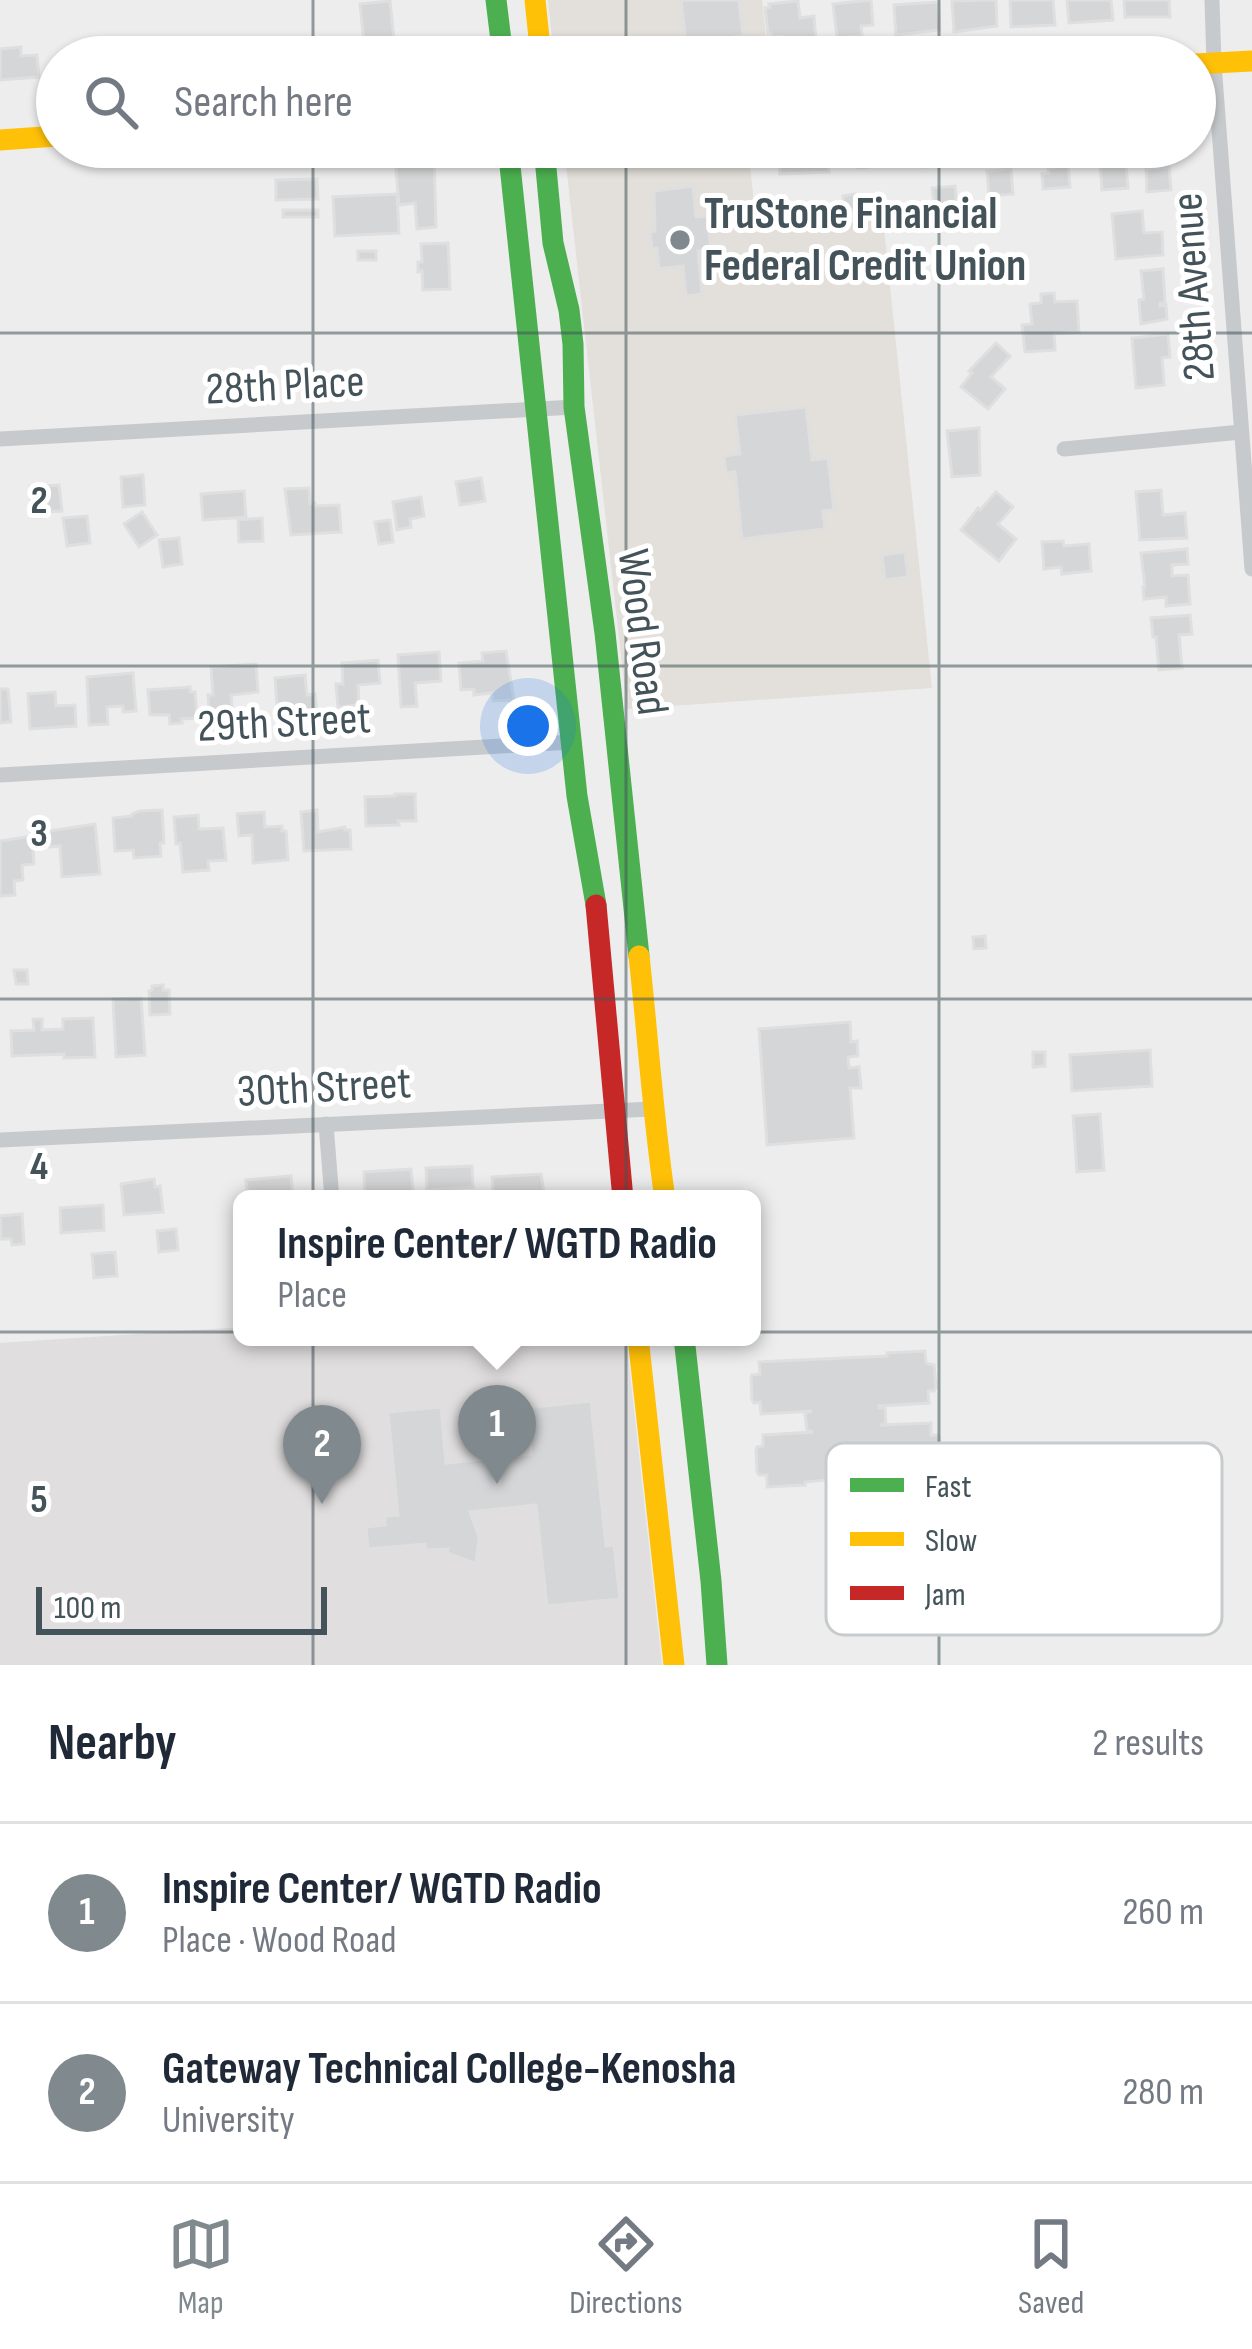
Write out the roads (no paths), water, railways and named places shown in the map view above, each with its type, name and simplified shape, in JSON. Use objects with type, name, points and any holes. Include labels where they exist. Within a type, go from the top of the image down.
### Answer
[{"type":"street","points":[[496,0],[500,36]]},
{"type":"street","points":[[535,0],[539,36]]},
{"type":"street","name":"28th Avenue","points":[[1208,36],[1212,0]]},
{"type":"street","points":[[1216,63],[1252,61]]},
{"type":"street","points":[[0,140],[36,137]]},
{"type":"street","name":"Wood Road","points":[[510,168],[577,796],[603,959],[622,1190]]},
{"type":"street","name":"Wood Road","points":[[546,168],[573,344],[574,407],[605,633],[664,1190]]},
{"type":"street","name":"28th Avenue","points":[[1214,168],[1252,569]]},
{"type":"street","name":"28th Place","points":[[0,439],[574,407]]},
{"type":"street","points":[[1064,448],[1241,432]]},
{"type":"street","name":"29th Street","points":[[0,775],[572,742]]},
{"type":"street","name":"30th Street","points":[[0,1140],[652,1109]]},
{"type":"street","points":[[326,1124],[331,1190]]},
{"type":"street","points":[[639,1346],[674,1665]]},
{"type":"street","points":[[685,1346],[717,1665]]},
{"type":"place","name":"TruStone Financial Federal Credit Union","points":[[680,240]]},
{"type":"place","name":"Inspire Center/ WGTD Radio","points":[[497,1484]]},
{"type":"place","name":"Gateway Technical College-Kenosha","points":[[322,1504]]}]
